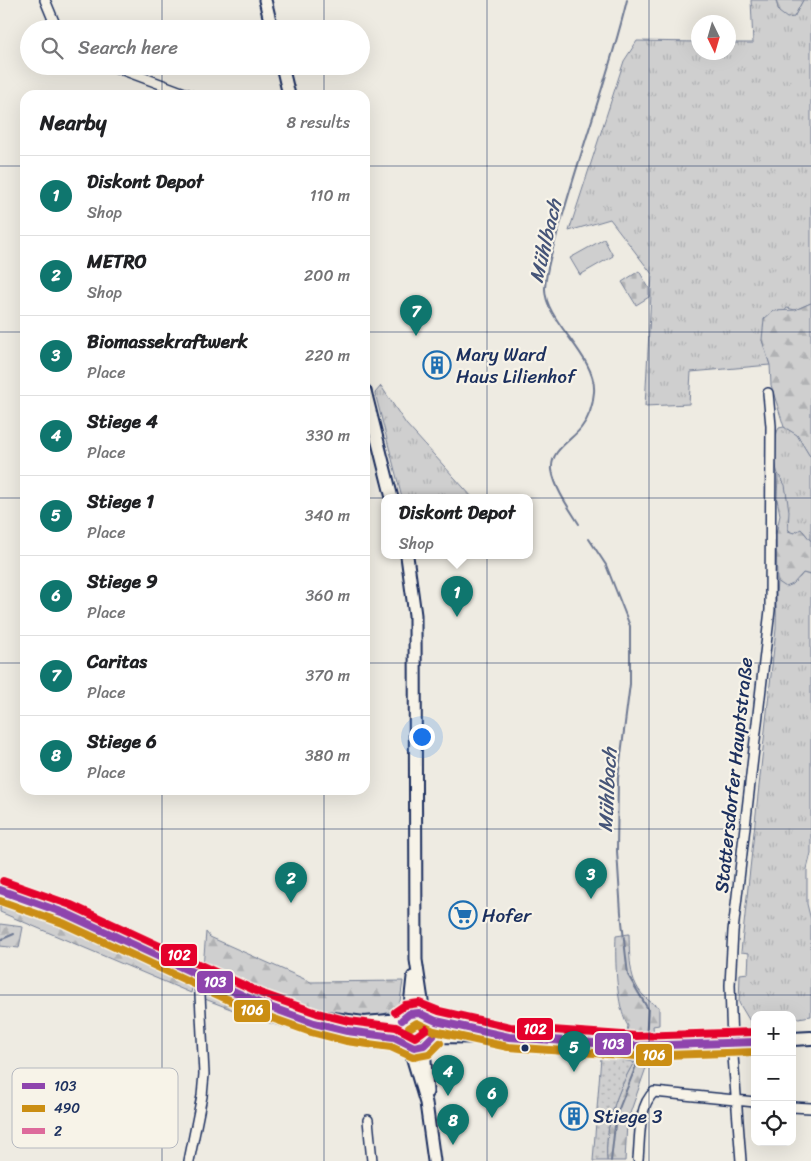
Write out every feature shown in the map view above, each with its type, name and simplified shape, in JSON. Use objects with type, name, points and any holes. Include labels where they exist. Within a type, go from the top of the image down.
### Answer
[{"type":"main road","points":[[265,0],[270,20]]},
{"type":"main road","points":[[284,75],[288,90]]},
{"type":"main road","points":[[370,411],[391,494]]},
{"type":"main road","points":[[407,559],[415,615],[416,960],[406,1017],[399,1030],[406,1042],[426,1103],[434,1161]]},
{"type":"main road","points":[[0,890],[67,914],[260,1003],[347,1031],[376,1034],[406,1042],[509,1036],[637,1046],[751,1042]]},
{"type":"main road","points":[[416,960],[427,1017],[434,1028],[428,1041],[426,1103]]},
{"type":"main road","points":[[315,1020],[364,1023],[406,1017],[427,1017],[509,1036]]},
{"type":"main road","points":[[796,1039],[811,1038]]},
{"type":"street","points":[[45,0],[53,20]]},
{"type":"street","points":[[136,75],[177,90]]},
{"type":"street","name":"Stattersdorfer Hauptstraße","points":[[741,1161],[732,1043],[730,985],[733,931],[770,610],[771,426],[768,393]]},
{"type":"street","points":[[189,1161],[200,1110],[204,1074],[199,975]]},
{"type":"street","points":[[638,1159],[645,1107],[649,1096],[654,1092],[751,1102]]},
{"type":"street","points":[[796,1106],[811,1108]]},
{"type":"street","points":[[368,1120],[372,1161]]},
{"type":"green space","points":[[751,0],[776,0],[779,12],[794,17],[803,0],[811,0],[811,303],[795,310],[787,308],[762,340],[770,365],[691,372],[689,404],[645,406],[652,274],[610,219],[569,231],[624,61],[637,41],[691,42],[691,60],[736,60],[736,43],[753,43]]},
{"type":"green space","points":[[776,0],[803,0],[794,17],[787,18],[779,12]]},
{"type":"green space","points":[[604,239],[613,256],[580,275],[570,258]]},
{"type":"green space","points":[[639,271],[649,288],[649,297],[636,305],[622,282]]},
{"type":"green space","points":[[811,303],[811,458],[797,435],[784,427],[771,385],[770,365],[762,340],[764,319],[773,311],[795,310]]},
{"type":"green space","points":[[381,386],[406,424],[469,494],[401,494],[375,393]]},
{"type":"green space","points":[[784,427],[797,434],[811,458],[811,541],[803,531],[792,533],[787,528],[788,508],[786,493],[779,476],[775,457],[777,432],[779,428]]},
{"type":"green space","points":[[778,474],[785,485],[789,511],[788,531],[794,533],[801,529],[811,541],[811,575],[803,573],[793,584],[786,587],[777,581],[776,534],[780,515],[777,499]]},
{"type":"green space","points":[[803,573],[811,575],[811,853],[807,869],[807,904],[811,920],[811,1016],[796,1018],[796,1011],[751,1011],[751,1023],[739,1003],[740,974],[748,973],[749,953],[741,952],[776,629],[777,581],[786,586]]},
{"type":"green space","points":[[0,899],[27,907],[186,977],[193,983],[191,993],[0,912]]},
{"type":"green space","points":[[0,924],[23,927],[19,948],[0,946]]},
{"type":"green space","points":[[206,932],[210,937],[311,982],[403,981],[400,1001],[395,1010],[369,1019],[339,1017],[301,1010],[258,996],[203,967]]},
{"type":"green space","points":[[629,934],[631,967],[636,985],[649,1001],[659,1007],[659,1025],[653,1026],[654,1037],[649,1042],[625,1042],[628,1026],[624,1018],[619,995],[616,970],[616,936]]},
{"type":"green space","points":[[206,990],[343,1038],[377,1042],[376,1050],[310,1035],[248,1016],[205,999]]},
{"type":"green space","points":[[416,1020],[423,1023],[426,1030],[423,1037],[416,1040],[409,1037],[406,1030],[409,1023]]},
{"type":"green space","points":[[601,1057],[634,1062],[622,1085],[613,1110],[608,1135],[607,1161],[593,1161]]},
{"type":"green space","points":[[634,1062],[648,1062],[627,1122],[625,1161],[607,1161],[608,1135],[613,1110],[622,1085]]},
{"type":"waterway","name":"Mühlbach","points":[[579,524],[556,484],[552,463],[558,451],[577,433],[588,416],[594,392],[593,379],[580,352],[553,313],[547,300],[545,288],[553,249],[613,53],[627,0]]},
{"type":"waterway","name":"Mühlbach","points":[[589,539],[606,565],[630,626],[630,684],[618,778],[617,851],[628,975],[648,1009],[646,1040]]},
{"type":"waterway","points":[[0,940],[14,934]]},
{"type":"waterway","name":"Mühlbach","points":[[611,1161],[616,1116],[642,1051]]},
{"type":"transit line","name":"102","points":[[3,881],[71,905],[263,994],[317,1013],[349,1021],[396,1027],[415,1037],[426,1029]]},
{"type":"transit line","name":"103","points":[[0,890],[67,914],[259,1003],[314,1023],[347,1031],[394,1037],[414,1047],[424,1045],[433,1036]]},
{"type":"transit line","name":"106","points":[[0,901],[63,923],[255,1012],[311,1032],[346,1041],[391,1047],[413,1057],[429,1054],[440,1043]]},
{"type":"transit line","name":"102","points":[[395,1012],[405,1005],[419,1003],[439,1011],[510,1027],[637,1036],[751,1032]]},
{"type":"transit line","name":"103","points":[[402,1020],[409,1014],[419,1013],[436,1021],[509,1037],[637,1046],[751,1042]]},
{"type":"transit line","name":"106","points":[[409,1028],[417,1023],[434,1031],[508,1047],[636,1056],[751,1052]]},
{"type":"place","name":"Caritas","points":[[416,336]]},
{"type":"place","name":"Mary Ward Haus Lilienhof","points":[[437,365]]},
{"type":"place","name":"Diskont Depot","points":[[457,617]]},
{"type":"place","name":"Biomassekraftwerk","points":[[591,899]]},
{"type":"place","name":"METRO","points":[[291,903]]},
{"type":"place","name":"Hofer","points":[[463,915]]},
{"type":"place","name":"Stiege 1","points":[[574,1072]]},
{"type":"place","name":"Stiege 4","points":[[448,1096]]},
{"type":"place","name":"Stiege 3","points":[[574,1116]]},
{"type":"place","name":"Stiege 9","points":[[492,1118]]},
{"type":"place","name":"Stiege 6","points":[[453,1145]]}]
